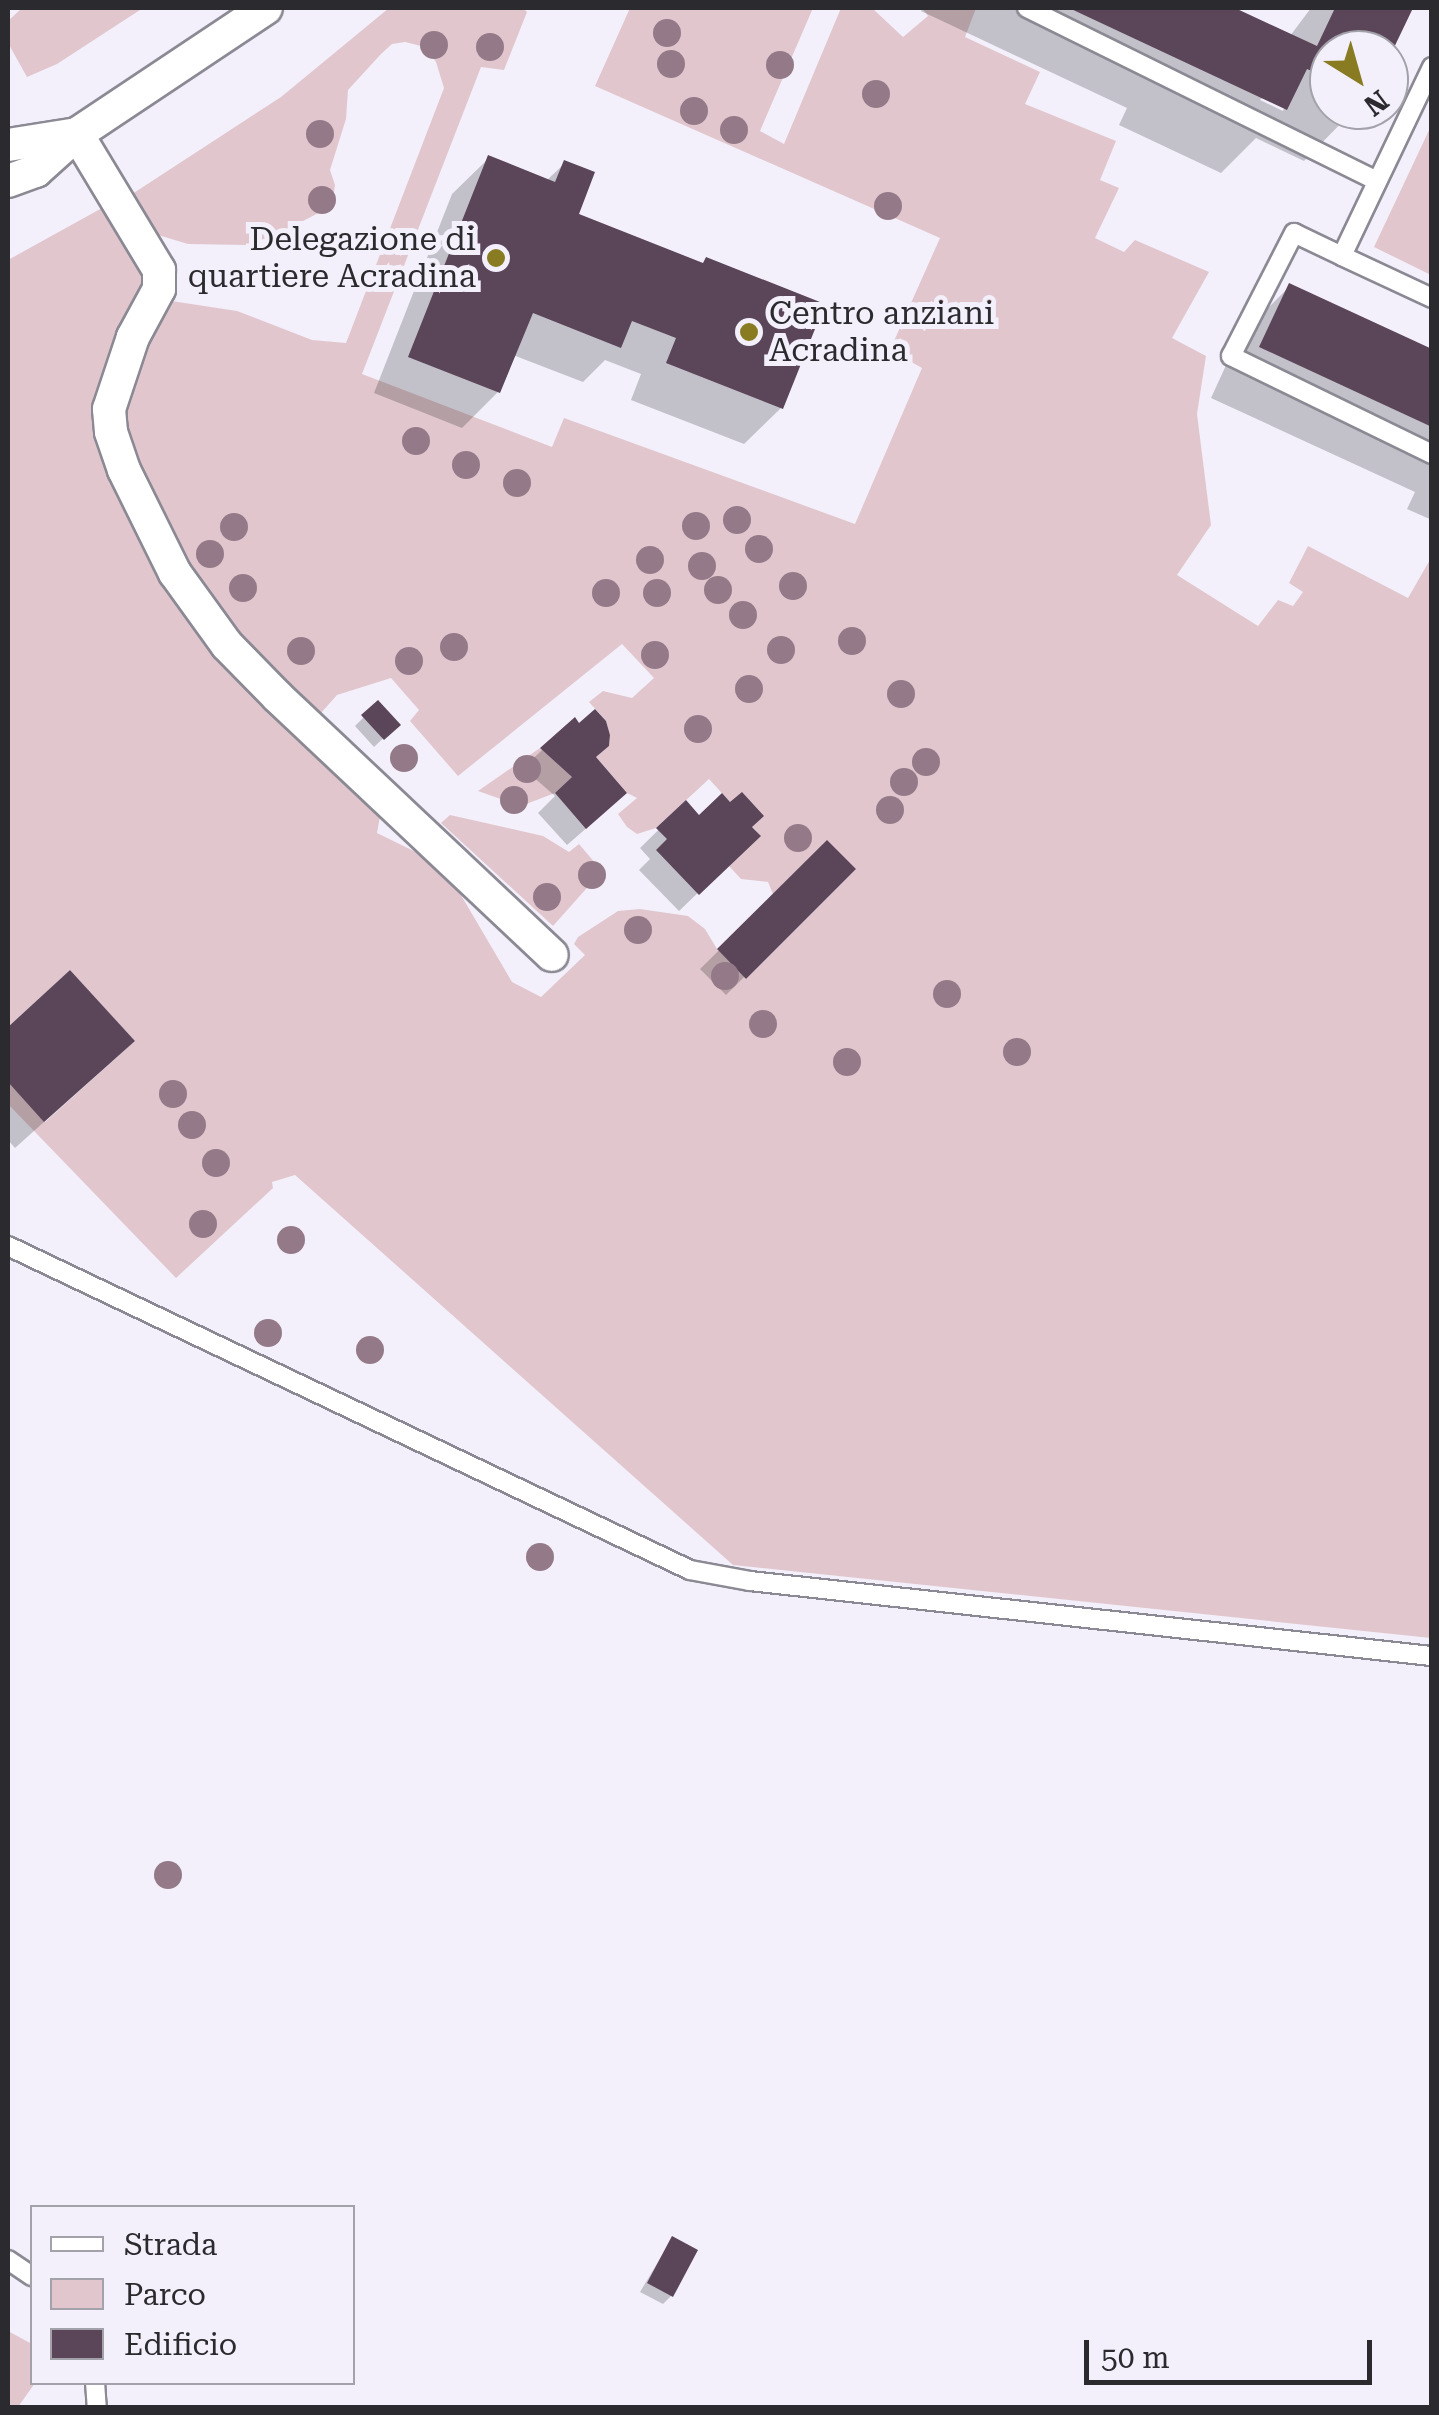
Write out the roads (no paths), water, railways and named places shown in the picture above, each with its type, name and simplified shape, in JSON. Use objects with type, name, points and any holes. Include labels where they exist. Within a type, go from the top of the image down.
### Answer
[{"type":"street","points":[[8,182],[36,171],[77,134],[266,8]]},
{"type":"street","points":[[8,145],[77,134]]},
{"type":"street","points":[[77,134],[159,270],[159,289],[133,338],[109,409],[111,432],[124,470],[175,573],[228,645],[278,698],[552,955]]},
{"type":"lane","points":[[1026,8],[1377,181]]},
{"type":"lane","points":[[1342,256],[1432,67]]},
{"type":"lane","points":[[1432,298],[1294,234],[1231,356],[1432,454]]},
{"type":"lane","points":[[8,1246],[690,1570],[750,1581],[1432,1656]]},
{"type":"lane","points":[[8,2260],[30,2275]]},
{"type":"place","name":"Delegazione di quartiere Acradina","points":[[496,258]]},
{"type":"place","name":"Centro anziani Acradina","points":[[749,332]]}]
